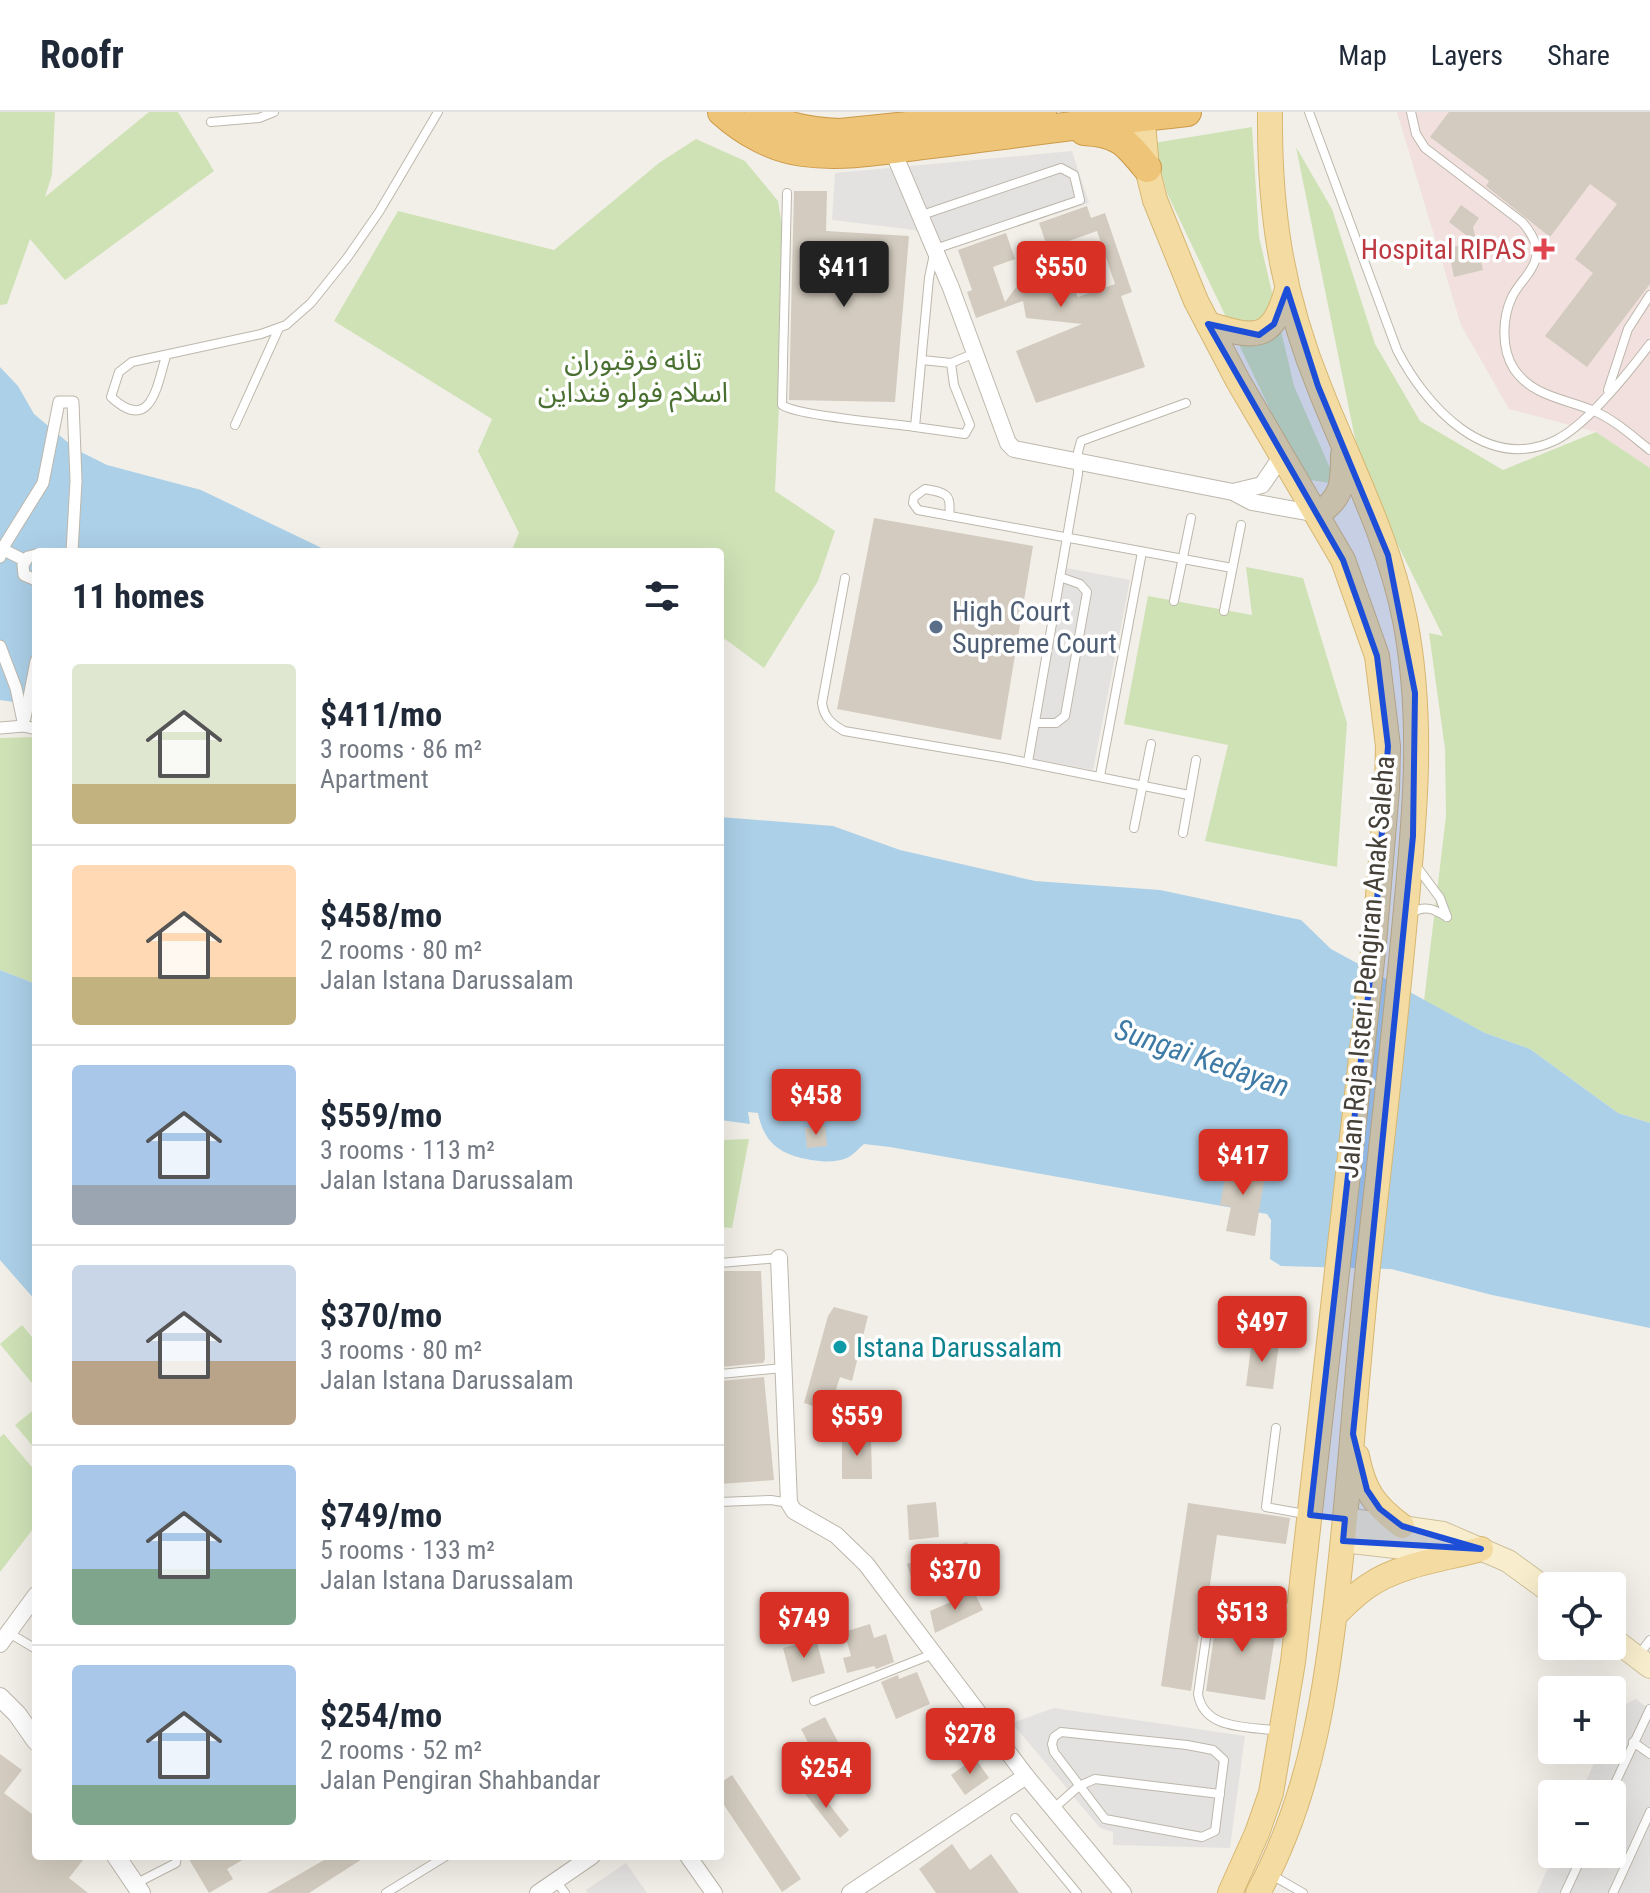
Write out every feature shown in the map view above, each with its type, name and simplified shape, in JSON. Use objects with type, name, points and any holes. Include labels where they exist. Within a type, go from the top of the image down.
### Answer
[{"type":"highway","points":[[722,112],[763,141],[801,152],[844,155],[890,139],[947,112]]},
{"type":"highway","points":[[759,112],[788,125],[817,132],[890,139],[1053,121],[1187,112]]},
{"type":"highway","points":[[1053,121],[1107,132],[1126,142],[1147,168]]},
{"type":"main road","name":"Jalan Raja Isteri Pengiran Anak Saleha","points":[[1264,1883],[1302,1792],[1318,1729],[1335,1615],[1367,1276],[1403,947],[1418,748],[1415,693],[1405,620],[1388,555],[1318,386],[1287,289],[1275,235],[1269,172],[1270,112]]},
{"type":"main road","name":"Jalan Raja Isteri Pengiran Anak Saleha","points":[[1142,114],[1147,168],[1155,200],[1177,256],[1238,381],[1343,560],[1377,656],[1388,746],[1374,943],[1283,1731],[1271,1793],[1230,1893]]},
{"type":"main road","points":[[1208,324],[1242,335],[1259,335],[1274,324],[1287,289]]},
{"type":"main road","points":[[1318,514],[1329,506],[1343,483],[1342,441]]},
{"type":"main road","points":[[1353,1434],[1367,1490],[1380,1509],[1402,1526]]},
{"type":"main road","points":[[1344,1530],[1402,1526],[1443,1533],[1508,1561],[1538,1583]]},
{"type":"main road","points":[[1308,1527],[1344,1530],[1439,1552],[1481,1549]]},
{"type":"main road","points":[[1335,1615],[1381,1578],[1481,1549]]},
{"type":"main road","points":[[1626,1645],[1646,1655]]},
{"type":"street","points":[[890,139],[1008,443],[1014,449],[1233,492],[1252,502],[1318,514]]},
{"type":"street","points":[[32,578],[24,575],[30,558],[1,553],[43,483],[59,402],[73,402],[76,481],[72,548]]},
{"type":"street","points":[[1233,492],[1262,485],[1283,454]]},
{"type":"street","points":[[0,646],[30,728]]},
{"type":"street","points":[[30,728],[32,706]]},
{"type":"street","points":[[0,728],[30,728]]},
{"type":"street","points":[[779,1258],[789,1503],[794,1511],[836,1535],[851,1548],[1026,1776],[1123,1893]]},
{"type":"street","points":[[4,1638],[32,1600]]},
{"type":"street","points":[[0,1697],[32,1735]]},
{"type":"street","points":[[850,1893],[1026,1776]]},
{"type":"street","points":[[123,1860],[138,1888]]},
{"type":"street","points":[[538,1893],[560,1887],[588,1860]]},
{"type":"street","points":[[691,1860],[714,1893]]},
{"type":"lane","points":[[211,122],[259,118],[274,112]]},
{"type":"lane","points":[[166,356],[148,407],[135,411],[123,408],[111,397],[119,372],[132,362],[286,325],[311,303],[331,279],[379,212],[438,112]]},
{"type":"lane","points":[[1309,112],[1397,350],[1411,377],[1434,407],[1462,429],[1508,450],[1532,448],[1555,441],[1575,428],[1593,410],[1650,344]]},
{"type":"lane","points":[[1411,112],[1416,134],[1425,148],[1532,233],[1536,260],[1512,297],[1504,334],[1513,368],[1525,381],[1554,399],[1593,410],[1650,450]]},
{"type":"lane","points":[[915,427],[929,278],[935,249],[1080,200],[1074,175],[1061,168],[922,215]]},
{"type":"lane","points":[[787,193],[782,405],[806,412],[965,434],[970,425],[954,385],[951,363]]},
{"type":"lane","points":[[1607,394],[1628,329],[1650,295]]},
{"type":"lane","points":[[235,425],[279,328]]},
{"type":"lane","points":[[922,360],[951,363],[975,353]]},
{"type":"lane","points":[[1028,762],[1081,441],[1186,403]]},
{"type":"lane","points":[[949,516],[951,503],[948,496],[941,492],[925,489],[914,497],[913,503],[918,510],[949,516],[1142,552],[1232,568]]},
{"type":"lane","points":[[1174,601],[1191,518]]},
{"type":"lane","points":[[1224,611],[1241,525]]},
{"type":"lane","points":[[1100,776],[1142,552]]},
{"type":"lane","points":[[1035,723],[1056,723],[1065,716],[1087,592],[1080,584],[1060,577]]},
{"type":"lane","points":[[845,578],[822,703],[828,720],[844,731],[1028,762],[1189,795]]},
{"type":"lane","points":[[1134,828],[1151,744]]},
{"type":"lane","points":[[1183,833],[1196,760]]},
{"type":"lane","points":[[1405,918],[1422,908],[1432,909],[1447,917],[1440,898],[1418,870],[1412,851]]},
{"type":"lane","points":[[724,1263],[779,1258]]},
{"type":"lane","points":[[724,1374],[783,1368]]},
{"type":"lane","points":[[1276,1428],[1266,1507],[1308,1527]]},
{"type":"lane","points":[[724,1502],[771,1500],[789,1503]]},
{"type":"lane","points":[[1283,1731],[1214,1720],[1205,1713],[1198,1694],[1212,1597],[1299,1609]]},
{"type":"lane","points":[[4,1638],[32,1648]]},
{"type":"lane","points":[[814,1701],[933,1654]]},
{"type":"lane","points":[[1616,1780],[1650,1709]]},
{"type":"lane","points":[[1061,1732],[1213,1750],[1224,1760],[1215,1831],[1202,1837],[1105,1819],[1079,1786],[1054,1752],[1054,1737],[1061,1732]]},
{"type":"lane","points":[[1633,1742],[1650,1754]]},
{"type":"lane","points":[[1053,1809],[1079,1786],[1095,1779],[1220,1794]]},
{"type":"lane","points":[[1613,1893],[1650,1812]]},
{"type":"lane","points":[[1015,1818],[1077,1893]]},
{"type":"lane","points":[[138,1888],[176,1860]]},
{"type":"lane","points":[[386,1893],[440,1860]]},
{"type":"lane","points":[[1565,1893],[1577,1868]]},
{"type":"lane","points":[[1264,1883],[1303,1893]]},
{"type":"highlighted area","points":[[1287,289],[1318,386],[1388,555],[1415,693],[1413,836],[1353,1434],[1367,1490],[1380,1509],[1402,1526],[1481,1549],[1343,1541],[1345,1519],[1310,1515],[1374,943],[1388,746],[1377,656],[1343,560],[1208,324],[1259,335],[1274,324]]},
{"type":"shaded area","name":"Hospital RIPAS","points":[[1397,112],[1650,112],[1650,468],[1596,432],[1509,409],[1461,325]]},
{"type":"shaded area","points":[[1072,151],[1089,203],[950,249],[915,230],[832,220],[835,173]]},
{"type":"shaded area","points":[[1061,567],[1130,580],[1093,770],[1024,757]]},
{"type":"shaded area","points":[[1636,1699],[1650,1710],[1650,1893],[1537,1893],[1548,1868],[1626,1868],[1626,1780],[1586,1780],[1594,1764],[1626,1764],[1626,1704]]},
{"type":"shaded area","points":[[1054,1708],[1245,1736],[1230,1848],[1113,1845],[1113,1832],[1100,1828],[1012,1723]]},
{"type":"shaded area","points":[[626,1863],[647,1893],[588,1893],[586,1890]]},
{"type":"green space","points":[[0,112],[55,112],[52,175],[45,197],[149,112],[178,112],[214,171],[65,280],[30,239],[7,304],[0,305]]},
{"type":"green space","points":[[1252,127],[1259,237],[1294,386],[1337,484],[1303,479],[1167,193],[1154,143]]},
{"type":"green space","name":"تانه فرقبوران اسلام فولو فنداين","points":[[696,139],[745,161],[778,201],[784,239],[775,491],[835,531],[818,581],[764,668],[724,640],[724,548],[513,548],[519,533],[478,451],[492,419],[334,321],[398,211],[554,250],[659,163]]},
{"type":"green space","points":[[1296,147],[1332,209],[1375,344],[1420,421],[1503,470],[1596,432],[1650,468],[1650,1123],[1618,1113],[1530,1049],[1485,1033],[1424,1001],[1446,816],[1445,749],[1429,633],[1443,636],[1362,473]]},
{"type":"green space","points":[[1246,567],[1303,578],[1347,723],[1337,867],[1205,841],[1228,745],[1124,724],[1148,596],[1252,615]]},
{"type":"green space","points":[[32,737],[32,982],[0,970],[0,738]]},
{"type":"green space","points":[[749,1139],[732,1228],[724,1227],[724,1140]]},
{"type":"green space","points":[[22,1325],[32,1337],[32,1383],[0,1344]]},
{"type":"green space","points":[[32,1411],[32,1445],[15,1425]]},
{"type":"green space","points":[[4,1434],[32,1467],[32,1530],[0,1572],[0,1437]]},
{"type":"water","points":[[0,367],[18,386],[34,414],[77,450],[107,465],[201,490],[322,548],[32,548],[32,704],[0,700]]},
{"type":"water","name":"Sungai Kedayan","points":[[724,817],[833,826],[900,850],[1035,881],[1160,890],[1301,920],[1331,949],[1485,1033],[1530,1049],[1618,1113],[1650,1123],[1650,1328],[1492,1295],[1391,1269],[1281,1266],[1270,1259],[1271,1220],[1267,1214],[890,1147],[864,1144],[844,1159],[830,1162],[811,1160],[791,1155],[769,1140],[758,1113],[748,1112],[750,1124],[724,1121]]},
{"type":"water","points":[[0,970],[32,982],[32,1296],[0,1260]]},
{"type":"building","points":[[1449,112],[1650,112],[1650,284],[1587,367],[1545,336],[1593,273],[1575,259],[1617,204],[1590,184],[1550,237],[1486,186],[1489,181],[1430,137]]},
{"type":"building","points":[[794,191],[827,191],[826,231],[909,236],[895,402],[789,400]]},
{"type":"building","points":[[1461,205],[1479,218],[1473,227],[1483,270],[1454,277],[1448,248],[1475,242],[1449,222]]},
{"type":"building","points":[[1087,206],[1091,218],[1105,213],[1132,292],[1121,296],[1145,367],[1036,403],[1016,351],[1082,324],[1026,318],[1023,301],[976,318],[967,292],[972,290],[958,250],[1006,233],[1015,259],[993,267],[1005,302],[1035,262],[1061,266],[1078,297],[1115,284],[1097,231],[1044,250],[1047,246],[1039,223]]},
{"type":"building","name":"High Court Supreme Court","points":[[874,518],[1033,546],[1001,740],[837,709]]},
{"type":"building","points":[[825,1126],[827,1146],[807,1148],[805,1128]]},
{"type":"building","points":[[1228,1162],[1266,1169],[1255,1236],[1226,1231],[1231,1207],[1220,1205]]},
{"type":"building","points":[[724,1271],[761,1271],[763,1363],[724,1367]]},
{"type":"building","name":"Istana Darussalam","points":[[834,1307],[868,1316],[852,1381],[840,1377],[829,1411],[804,1403],[828,1316]]},
{"type":"building","points":[[1252,1340],[1279,1343],[1273,1389],[1246,1386]]},
{"type":"building","points":[[764,1377],[774,1480],[724,1484],[724,1381]]},
{"type":"building","points":[[871,1437],[872,1479],[842,1479],[842,1438]]},
{"type":"building","points":[[936,1502],[939,1537],[909,1540],[907,1505]]},
{"type":"building","points":[[1188,1503],[1290,1518],[1286,1544],[1217,1535],[1191,1691],[1161,1686]]},
{"type":"building","points":[[967,1542],[976,1564],[914,1588],[907,1564]]},
{"type":"building","points":[[974,1592],[983,1610],[935,1633],[930,1611]]},
{"type":"building","points":[[1218,1608],[1278,1617],[1265,1700],[1206,1691]]},
{"type":"building","points":[[870,1624],[874,1638],[886,1634],[894,1662],[876,1669],[874,1666],[847,1673],[843,1658],[851,1656],[844,1632]]},
{"type":"building","points":[[816,1639],[825,1673],[792,1682],[783,1648]]},
{"type":"building","points":[[917,1672],[930,1704],[896,1719],[881,1682]]},
{"type":"building","points":[[825,1717],[841,1748],[817,1760],[801,1729]]},
{"type":"building","points":[[0,1754],[22,1770],[4,1793],[32,1814],[32,1860],[83,1860],[69,1878],[88,1893],[0,1893]]},
{"type":"building","points":[[975,1758],[989,1778],[965,1795],[951,1775]]},
{"type":"building","points":[[732,1775],[801,1879],[782,1892],[724,1805],[724,1780]]},
{"type":"building","points":[[812,1782],[849,1830],[840,1838],[802,1790]]},
{"type":"building","points":[[952,1844],[970,1870],[991,1854],[1019,1893],[936,1893],[919,1869]]},
{"type":"building","points":[[189,1860],[242,1860],[227,1869],[233,1879],[209,1893]]},
{"type":"building","points":[[324,1860],[361,1860],[309,1893],[267,1893]]},
{"type":"place","name":"Hospital RIPAS","points":[[1544,249]]},
{"type":"place","name":"High Court Supreme Court","points":[[936,627]]},
{"type":"place","name":"Istana Darussalam","points":[[840,1347]]}]
